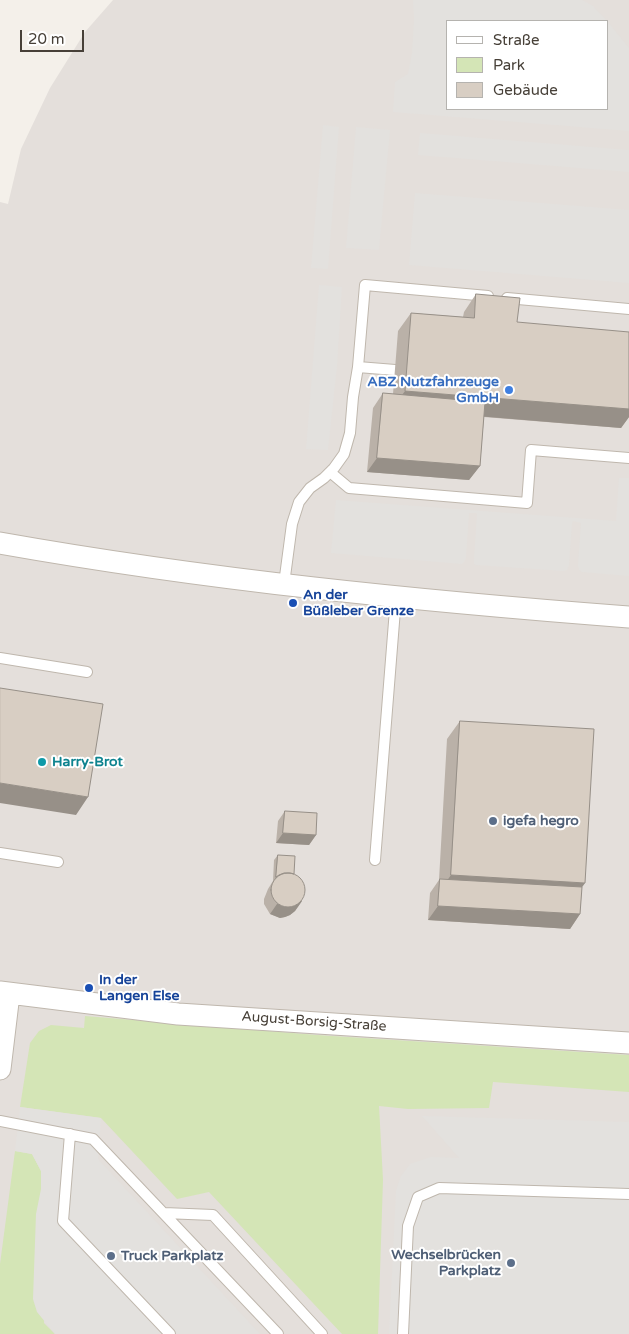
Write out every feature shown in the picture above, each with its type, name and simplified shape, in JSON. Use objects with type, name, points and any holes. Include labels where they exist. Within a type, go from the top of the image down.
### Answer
[{"type":"street","points":[[0,543],[81,557],[228,578],[396,597],[629,617]]},
{"type":"street","points":[[0,1069],[5,993]]},
{"type":"street","name":"August-Borsig-Straße","points":[[5,993],[178,1014],[629,1043]]},
{"type":"lane","points":[[284,584],[292,524],[299,502],[310,488],[330,472],[344,454],[350,433],[352,397],[358,367],[365,285],[629,309]]},
{"type":"lane","points":[[358,367],[396,370]]},
{"type":"lane","points":[[330,472],[349,488],[527,502],[531,450],[629,458]]},
{"type":"lane","points":[[376,860],[396,597]]},
{"type":"lane","points":[[0,658],[88,672]]},
{"type":"lane","points":[[0,853],[58,862]]},
{"type":"lane","points":[[0,1121],[94,1139],[278,1334]]},
{"type":"lane","points":[[70,1134],[63,1221],[170,1334]]},
{"type":"lane","points":[[403,1334],[408,1226],[418,1197],[439,1188],[629,1194]]},
{"type":"lane","points":[[164,1213],[213,1215],[322,1334]]},
{"type":"shaded area","points":[[113,0],[629,0],[629,1334],[0,1334],[0,202],[8,204],[21,149],[50,88],[85,32]]},
{"type":"shaded area","points":[[413,0],[582,0],[593,6],[606,20],[446,20],[446,110],[609,110],[609,23],[629,48],[629,131],[393,112],[395,82],[408,74],[412,53]]},
{"type":"shaded area","points":[[323,125],[339,127],[328,269],[311,268]]},
{"type":"shaded area","points":[[356,127],[390,130],[379,250],[346,248]]},
{"type":"shaded area","points":[[420,133],[629,150],[629,172],[418,155]]},
{"type":"shaded area","points":[[415,193],[629,210],[629,283],[409,265]]},
{"type":"shaded area","points":[[319,285],[342,287],[337,366],[328,450],[306,449]]},
{"type":"shaded area","points":[[619,478],[629,478],[629,576],[582,572],[579,570],[581,523],[573,521],[567,570],[476,565],[474,564],[474,559],[476,513],[469,513],[466,558],[462,564],[331,553],[336,500],[616,521]]},
{"type":"shaded area","name":"Truck Parkplatz","points":[[20,1107],[101,1118],[98,1159],[260,1334],[55,1334],[37,1312],[33,1299],[36,1214],[41,1189],[41,1171],[32,1154],[15,1151]]},
{"type":"shaded area","name":"Wechselbrücken Parkplatz","points":[[422,1116],[629,1122],[629,1334],[389,1334],[396,1191],[401,1176],[410,1164],[431,1157],[459,1158]]},
{"type":"green space","points":[[85,1016],[317,1035],[629,1055],[629,1092],[493,1082],[489,1108],[408,1109],[379,1106],[383,1180],[378,1334],[342,1334],[209,1192],[177,1199],[101,1118],[20,1107],[30,1043],[39,1031],[51,1025],[84,1028]]},
{"type":"green space","points":[[15,1151],[32,1154],[41,1171],[44,1323],[55,1334],[0,1334],[0,1264]]},
{"type":"building","name":"ABZ Nutzfahrzeuge GmbH","points":[[476,294],[520,298],[517,322],[629,332],[629,409],[405,391],[411,313],[474,318]]},
{"type":"building","name":"ABZ Nutzfahrzeuge GmbH","points":[[383,393],[485,402],[480,466],[377,458]]},
{"type":"building","name":"Harry-Brot","points":[[0,688],[103,704],[88,797],[0,783]]},
{"type":"building","points":[[460,721],[594,729],[585,883],[451,875]]},
{"type":"building","points":[[285,811],[317,813],[316,835],[283,833]]},
{"type":"building","points":[[278,855],[295,856],[294,874],[284,873],[276,877]]},
{"type":"building","points":[[288,873],[295,874],[300,878],[304,883],[304,897],[300,902],[295,906],[288,907],[281,906],[276,902],[272,897],[271,890],[272,883],[276,878],[281,874]]},
{"type":"building","points":[[440,879],[582,887],[580,914],[438,906]]},
{"type":"place","name":"ABZ Nutzfahrzeuge GmbH","points":[[509,390]]},
{"type":"place","name":"An der Büßleber Grenze","points":[[293,603]]},
{"type":"place","name":"Harry-Brot","points":[[42,762]]},
{"type":"place","name":"igefa hegro","points":[[493,821]]},
{"type":"place","name":"In der Langen Else","points":[[89,988]]},
{"type":"place","name":"Truck Parkplatz","points":[[111,1256]]},
{"type":"place","name":"Wechselbrücken Parkplatz","points":[[511,1263]]}]
